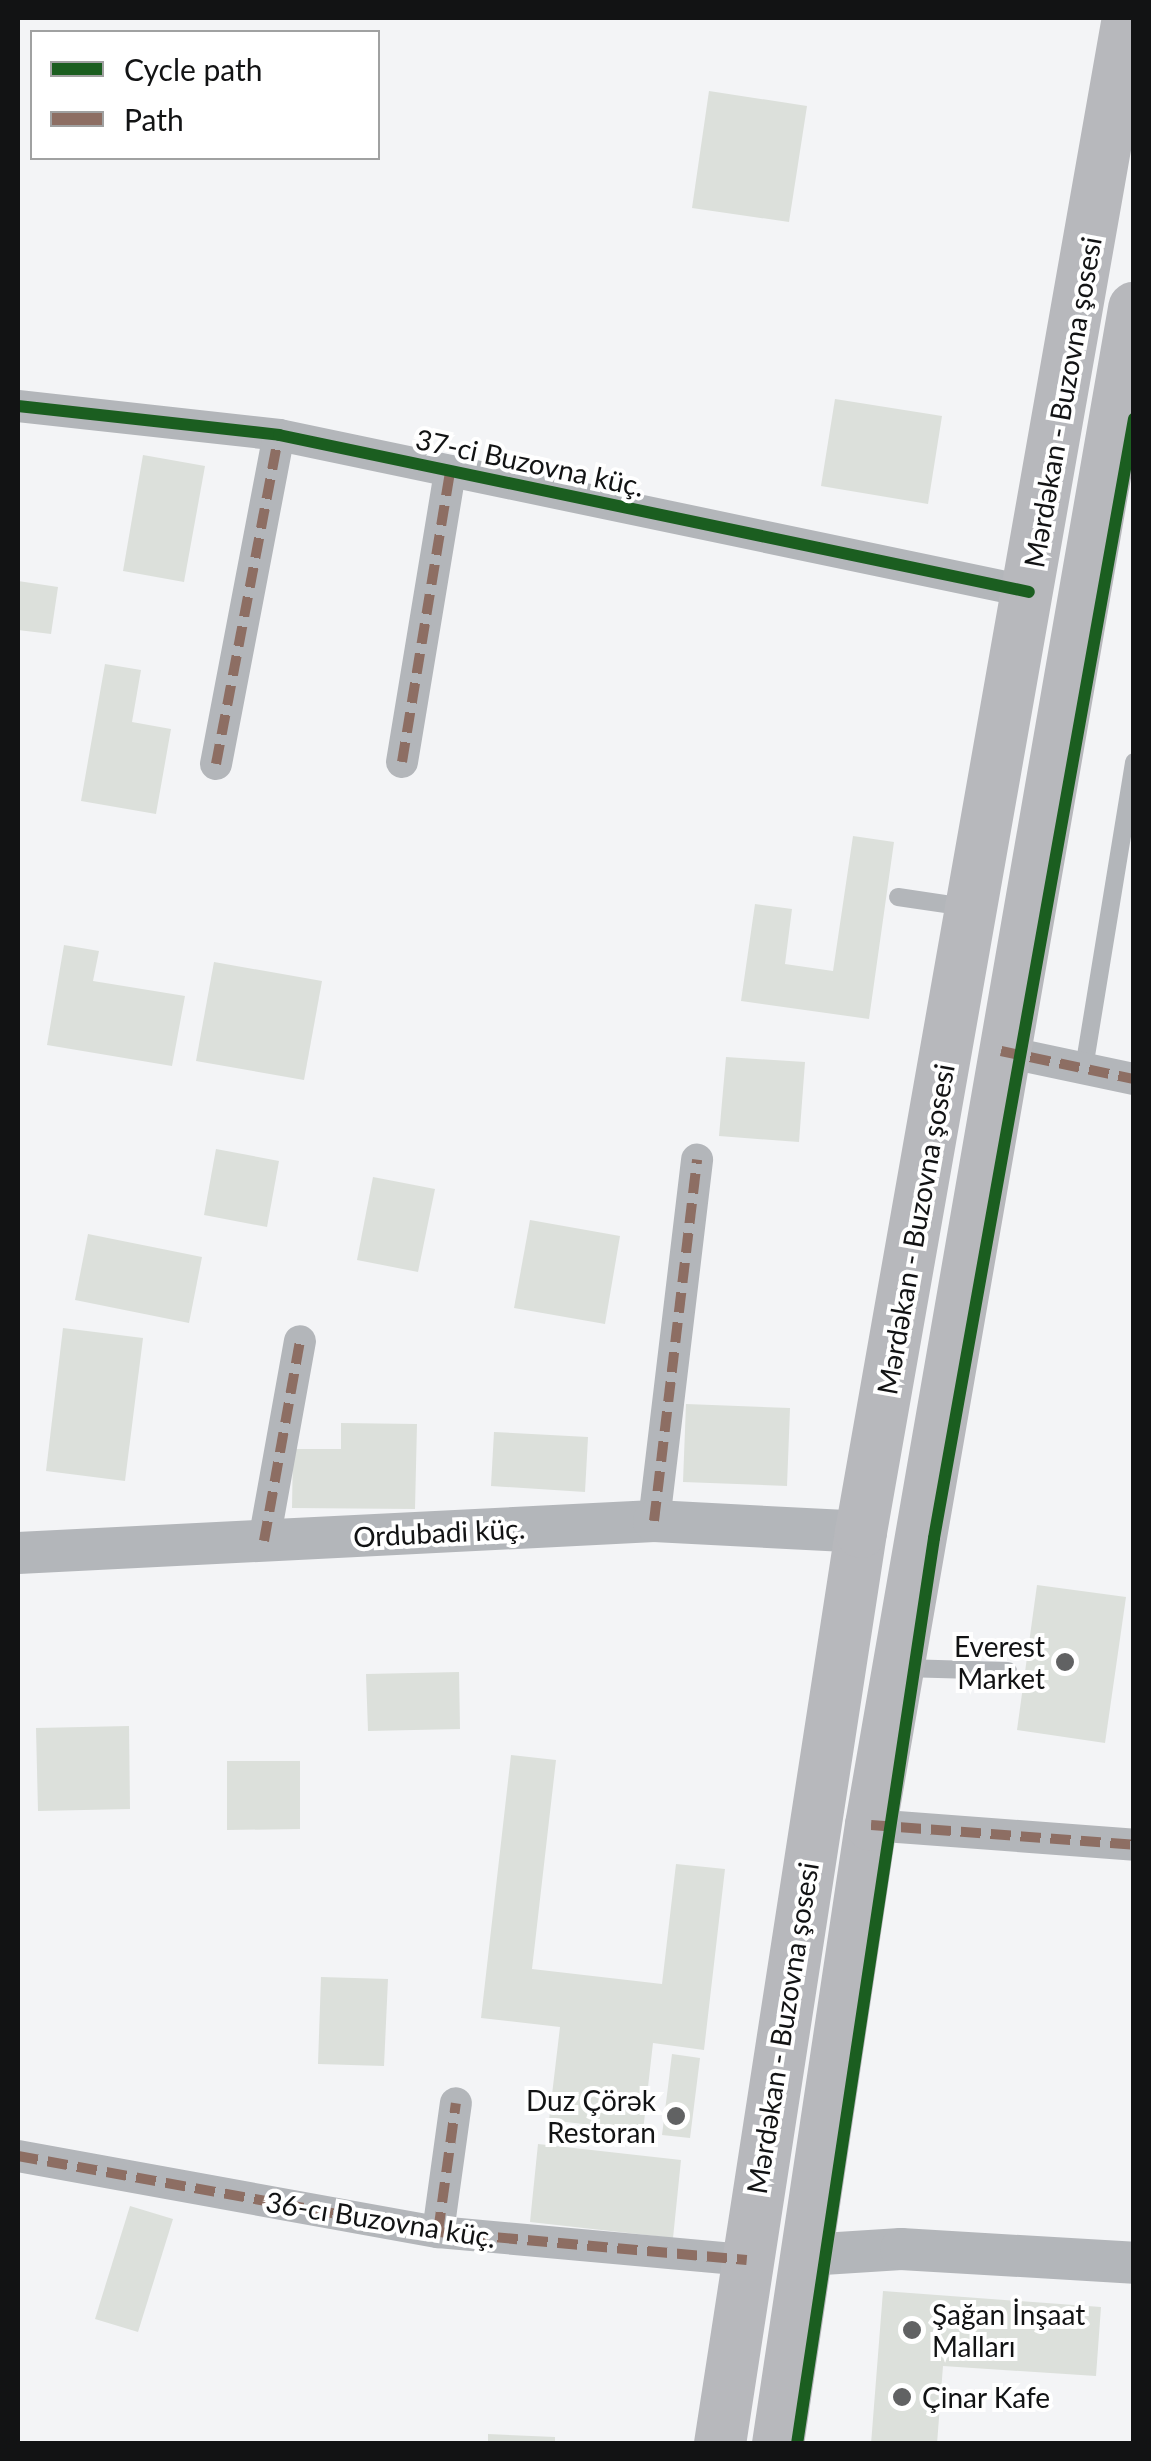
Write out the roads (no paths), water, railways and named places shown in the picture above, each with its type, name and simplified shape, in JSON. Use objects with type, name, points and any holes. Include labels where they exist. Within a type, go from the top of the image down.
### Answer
[{"type":"main road","name":"Mərdəkan - Buzovna şosesi","points":[[720,2444],[861,1532],[1128,18]]},
{"type":"main road","name":"Mərdəkan - Buzovna şosesi","points":[[778,2444],[871,1825],[1001,1050],[1118,480],[1134,308]]},
{"type":"main road","points":[[746,2260],[807,2255]]},
{"type":"street","name":"37-ci Buzovna küç.","points":[[18,406],[279,435],[1028,592]]},
{"type":"street","points":[[216,764],[279,435]]},
{"type":"street","points":[[402,762],[450,471]]},
{"type":"street","points":[[1001,1050],[1134,1079]]},
{"type":"street","points":[[654,1521],[697,1160]]},
{"type":"street","points":[[264,1541],[300,1342]]},
{"type":"street","name":"Ordubadi küç.","points":[[18,1552],[654,1521],[861,1532]]},
{"type":"street","points":[[871,1825],[1134,1845]]},
{"type":"street","points":[[438,2232],[456,2103]]},
{"type":"street","name":"36-cı Buzovna küç.","points":[[18,2156],[438,2232],[746,2260]]},
{"type":"street","points":[[807,2255],[901,2249],[1134,2263]]},
{"type":"lane","points":[[1084,1068],[1134,762]]},
{"type":"lane","points":[[898,897],[972,907]]},
{"type":"lane","points":[[898,1668],[1008,1671]]},
{"type":"place","name":"Everest Market","points":[[1065,1662]]},
{"type":"place","name":"Duz Çörək Restoran","points":[[676,2116]]},
{"type":"place","name":"Şağan İnşaat Malları","points":[[912,2330]]},
{"type":"place","name":"Çinar Kafe","points":[[902,2397]]}]
